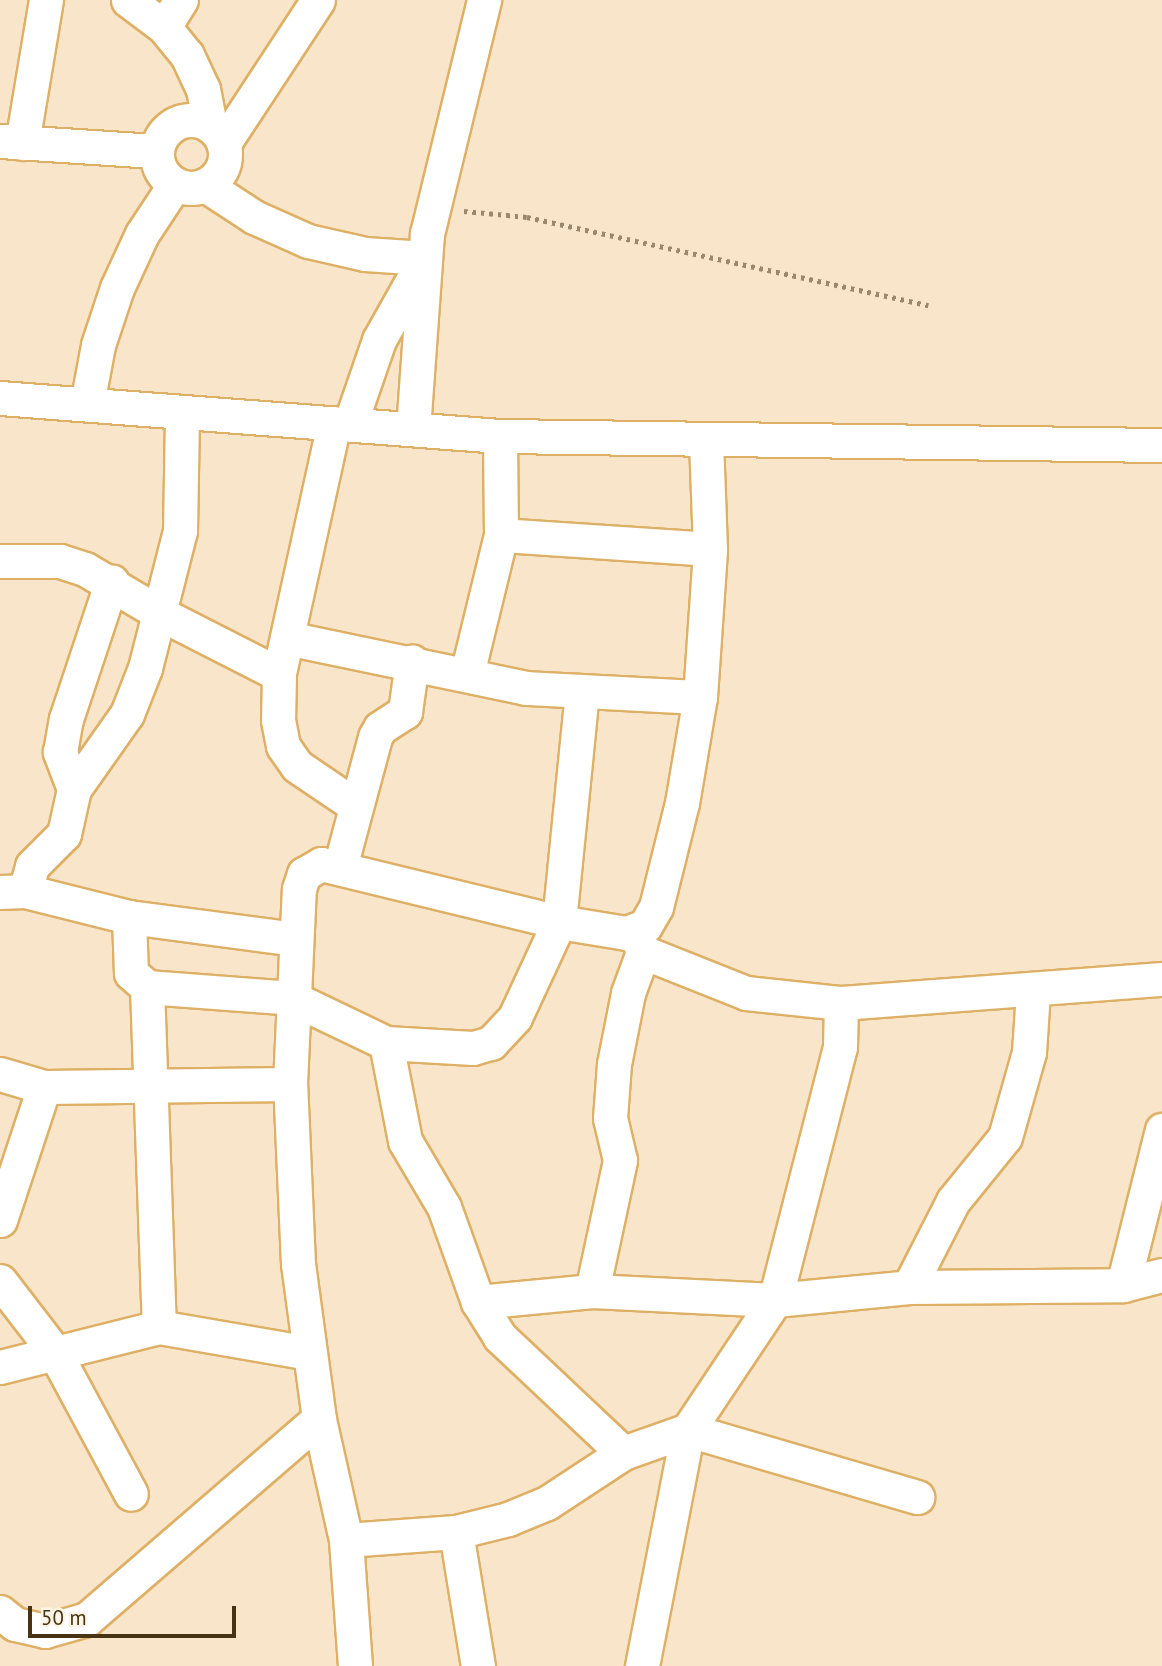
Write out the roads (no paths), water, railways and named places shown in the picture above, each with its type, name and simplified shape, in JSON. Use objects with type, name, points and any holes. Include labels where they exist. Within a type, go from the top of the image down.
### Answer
[{"type":"street","points":[[46,0],[11,142],[156,151]]},
{"type":"street","points":[[87,404],[98,345],[117,288],[142,234],[190,185],[224,163],[203,89],[172,13],[128,0]]},
{"type":"street","points":[[217,134],[318,0]]},
{"type":"street","points":[[413,429],[425,258],[432,208],[484,0]]},
{"type":"street","points":[[217,134],[180,121],[164,132],[156,151],[160,170],[254,218],[308,241],[365,254],[425,258]]},
{"type":"street","points":[[356,806],[314,781],[283,746],[279,674],[342,424],[379,340],[425,258]]},
{"type":"street","points":[[0,398],[500,436],[1162,445]]},
{"type":"street","points":[[182,412],[180,531],[161,614],[127,714],[74,789],[64,834],[12,891],[129,917],[295,939]]},
{"type":"street","points":[[467,674],[501,536],[500,436]]},
{"type":"street","points":[[592,1291],[621,1160],[610,1118],[614,1064],[639,942],[653,918],[682,803],[700,697],[710,549],[706,439]]},
{"type":"street","points":[[501,536],[710,549]]},
{"type":"street","points":[[0,561],[60,561],[112,581],[161,614],[279,674]]},
{"type":"street","points":[[74,789],[60,752],[66,719],[112,581]]},
{"type":"street","points":[[287,638],[412,661],[526,688],[700,697]]},
{"type":"street","points":[[340,867],[375,737],[405,712],[412,661]]},
{"type":"street","points":[[129,917],[131,972],[147,987],[292,998],[386,1043],[473,1048],[491,1043],[514,1017],[559,922],[582,691]]},
{"type":"street","points":[[355,1666],[346,1540],[319,1419],[298,1251],[290,1084],[295,939],[304,874],[321,864],[340,867],[639,942],[746,993],[841,1003],[1032,991],[1162,979]]},
{"type":"street","points":[[147,987],[148,1088],[159,1327]]},
{"type":"street","points":[[909,1287],[953,1201],[1004,1137],[1029,1052],[1032,991]]},
{"type":"street","points":[[642,1666],[688,1430],[775,1300],[839,1047],[841,1003]]},
{"type":"street","points":[[386,1043],[405,1140],[444,1207],[478,1302],[500,1337],[623,1453]]},
{"type":"street","points":[[0,1074],[44,1087],[148,1088],[290,1084]]},
{"type":"street","points":[[0,1220],[44,1087]]},
{"type":"street","points":[[1124,1284],[1162,1130]]},
{"type":"street","points":[[478,1302],[592,1291],[775,1300],[909,1287],[1124,1284],[1162,1275]]},
{"type":"street","points":[[0,1280],[54,1350],[131,1494]]},
{"type":"street","points":[[0,1367],[54,1350],[159,1327],[309,1353]]},
{"type":"street","points":[[0,1612],[15,1624],[45,1631],[87,1619],[319,1419]]},
{"type":"street","points":[[346,1540],[456,1532],[508,1520],[547,1503],[623,1453],[688,1430],[916,1497]]},
{"type":"street","points":[[456,1532],[478,1666]]}]
